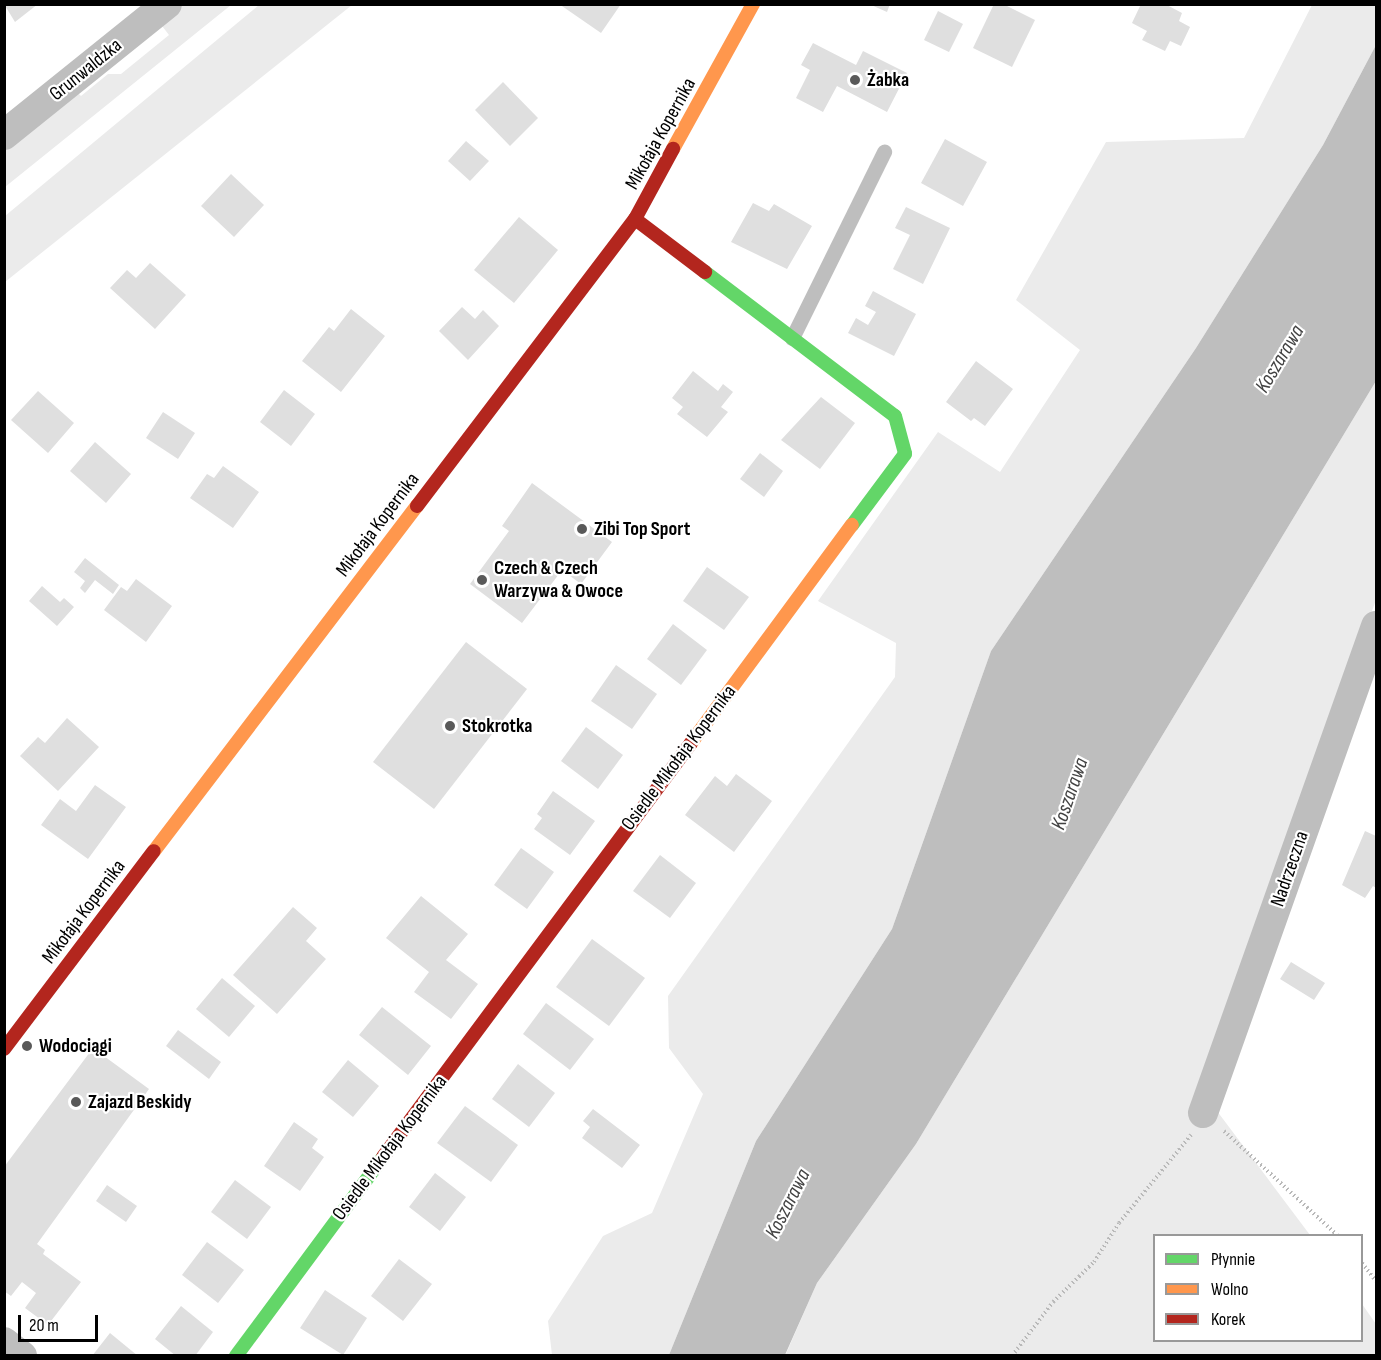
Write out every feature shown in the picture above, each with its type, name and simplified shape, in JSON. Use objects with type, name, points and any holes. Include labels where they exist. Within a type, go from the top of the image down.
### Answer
[{"type":"street","name":"Grunwaldzka","points":[[4,135],[167,4]]},
{"type":"street","name":"Mikołaja Kopernika","points":[[4,1049],[635,219],[753,4]]},
{"type":"street","name":"Osiedle Mikołaja Kopernika","points":[[236,1356],[905,454],[895,416],[635,219]]},
{"type":"street","name":"Nadrzeczna","points":[[1203,1113],[1377,626]]},
{"type":"street","points":[[4,1342],[22,1356]]},
{"type":"lane","points":[[792,338],[884,152]]},
{"type":"path","points":[[1012,1356],[1053,1302],[1094,1262],[1119,1223],[1190,1138],[1203,1113],[1336,1234]]},
{"type":"path","points":[[1363,1264],[1377,1281]]},
{"type":"shaded area","points":[[182,5],[231,5],[5,187],[5,146],[75,90],[81,96],[108,74],[121,74],[169,35],[159,22]]},
{"type":"shaded area","points":[[259,5],[352,5],[5,282],[5,216]]},
{"type":"shaded area","points":[[1312,5],[1376,5],[1376,45],[1323,145],[1196,348],[991,651],[892,929],[756,1141],[669,1355],[552,1355],[548,1321],[603,1236],[652,1213],[703,1094],[669,1048],[668,996],[895,677],[896,643],[818,601],[938,432],[1000,472],[1080,350],[1016,300],[1106,142],[1244,138]]},
{"type":"shaded area","points":[[1376,381],[1376,600],[1351,668],[1214,1107],[1309,1234],[1153,1234],[1153,1342],[1363,1342],[1363,1305],[1376,1324],[1376,1355],[785,1356],[817,1283],[916,1144]]},
{"type":"water","name":"Koszarawa","points":[[1376,45],[1376,381],[916,1144],[817,1283],[785,1355],[669,1355],[756,1141],[892,929],[991,651],[1196,348],[1323,145]]},
{"type":"building","points":[[4,4],[38,4],[15,22]]},
{"type":"building","points":[[559,4],[621,4],[601,33]]},
{"type":"building","points":[[869,4],[890,4],[887,12]]},
{"type":"building","points":[[994,4],[1003,4],[1035,20],[1012,67],[973,48]]},
{"type":"building","points":[[1141,4],[1165,4],[1182,13],[1179,21],[1190,27],[1181,46],[1170,41],[1165,51],[1142,40],[1147,31],[1132,23]]},
{"type":"building","points":[[938,11],[963,24],[949,52],[924,40]]},
{"type":"building","name":"Żabka","points":[[813,43],[856,65],[863,51],[907,73],[887,112],[837,86],[823,112],[796,98],[810,70],[801,65]]},
{"type":"building","points":[[503,82],[538,118],[510,146],[475,110]]},
{"type":"building","points":[[945,139],[987,162],[963,206],[921,183]]},
{"type":"building","points":[[466,141],[489,161],[470,181],[448,161]]},
{"type":"building","points":[[231,174],[264,205],[234,237],[201,206]]},
{"type":"building","points":[[753,203],[769,211],[774,204],[812,226],[787,269],[731,242]]},
{"type":"building","points":[[906,207],[950,228],[923,284],[893,269],[910,235],[895,228]]},
{"type":"building","points":[[519,217],[558,250],[514,303],[474,270]]},
{"type":"building","points":[[150,263],[186,295],[155,329],[110,288],[127,270],[136,278]]},
{"type":"building","points":[[873,291],[916,314],[894,356],[848,333],[856,318],[868,325],[876,312],[865,306]]},
{"type":"building","points":[[462,307],[475,319],[483,310],[499,326],[468,360],[439,331]]},
{"type":"building","points":[[351,309],[385,336],[341,392],[302,361],[329,327],[334,331]]},
{"type":"building","points":[[976,361],[1013,389],[985,426],[974,418],[971,421],[946,402]]},
{"type":"building","points":[[693,371],[718,391],[723,384],[733,392],[721,407],[728,412],[707,437],[677,414],[683,407],[672,398]]},
{"type":"building","points":[[284,390],[315,414],[291,446],[260,422]]},
{"type":"building","points":[[38,391],[74,423],[48,453],[11,420]]},
{"type":"building","points":[[821,397],[855,423],[820,469],[781,440]]},
{"type":"building","points":[[163,412],[195,433],[178,459],[146,438]]},
{"type":"building","points":[[95,442],[131,474],[106,503],[70,471]]},
{"type":"building","points":[[760,453],[783,471],[764,497],[740,479]]},
{"type":"building","points":[[223,466],[259,492],[233,528],[190,498],[207,474],[214,478]]},
{"type":"building","points":[[532,483],[612,542],[581,584],[562,570],[522,623],[470,584],[509,531],[502,526]]},
{"type":"building","points":[[85,558],[119,585],[113,594],[95,580],[85,593],[80,588],[85,581],[74,572]]},
{"type":"building","points":[[707,567],[749,597],[724,630],[683,601]]},
{"type":"building","points":[[136,579],[172,606],[146,642],[104,610],[121,587],[127,591]]},
{"type":"building","points":[[42,586],[60,602],[64,598],[74,607],[57,626],[29,601]]},
{"type":"building","points":[[673,624],[707,650],[681,685],[647,659]]},
{"type":"building","name":"Stokrotka","points":[[466,642],[527,689],[434,809],[373,762]]},
{"type":"building","points":[[616,665],[657,694],[632,729],[591,701]]},
{"type":"building","points":[[67,718],[99,747],[58,791],[20,756],[38,737],[45,743]]},
{"type":"building","points":[[586,727],[623,755],[598,789],[561,761]]},
{"type":"building","points":[[736,774],[772,801],[734,852],[685,815],[715,776],[727,786]]},
{"type":"building","points":[[95,785],[126,807],[88,859],[41,825],[60,799],[76,811]]},
{"type":"building","points":[[553,791],[595,821],[570,855],[534,829],[542,818],[537,814]]},
{"type":"building","points":[[1365,831],[1376,836],[1376,888],[1373,886],[1365,898],[1342,885]]},
{"type":"building","points":[[521,848],[554,872],[527,909],[494,885]]},
{"type":"building","points":[[660,855],[696,883],[670,918],[633,891]]},
{"type":"building","points":[[421,896],[468,934],[446,960],[478,984],[451,1019],[414,992],[429,972],[386,938]]},
{"type":"building","points":[[293,907],[317,928],[306,941],[326,959],[277,1014],[233,975]]},
{"type":"building","points":[[592,939],[645,978],[609,1026],[556,987]]},
{"type":"building","points":[[1291,962],[1325,983],[1314,1000],[1280,979]]},
{"type":"building","points":[[222,978],[255,1006],[229,1037],[196,1009]]},
{"type":"building","points":[[546,1003],[594,1039],[570,1070],[523,1034]]},
{"type":"building","points":[[382,1007],[431,1046],[408,1075],[359,1035]]},
{"type":"building","points":[[178,1030],[221,1062],[209,1079],[166,1046]]},
{"type":"building","points":[[93,1048],[149,1089],[37,1244],[45,1250],[43,1254],[81,1282],[48,1325],[25,1308],[36,1293],[22,1282],[11,1296],[4,1291],[4,1167]]},
{"type":"building","points":[[348,1060],[379,1086],[353,1117],[322,1092]]},
{"type":"building","points":[[518,1064],[555,1093],[529,1127],[492,1099]]},
{"type":"building","points":[[465,1106],[518,1145],[491,1182],[437,1143]]},
{"type":"building","points":[[593,1109],[640,1145],[622,1168],[582,1138],[590,1127],[583,1121]]},
{"type":"building","points":[[294,1122],[318,1139],[312,1148],[324,1157],[300,1191],[264,1166]]},
{"type":"building","points":[[435,1173],[466,1197],[440,1231],[409,1207]]},
{"type":"building","points":[[235,1180],[271,1207],[247,1239],[211,1212]]},
{"type":"building","points":[[107,1185],[137,1206],[126,1222],[96,1201]]},
{"type":"building","points":[[207,1242],[244,1270],[218,1303],[182,1275]]},
{"type":"building","points":[[399,1259],[432,1284],[403,1321],[371,1296]]},
{"type":"building","points":[[325,1290],[367,1318],[343,1355],[300,1328]]},
{"type":"building","points":[[181,1306],[213,1332],[195,1356],[176,1356],[155,1339]]},
{"type":"building","points":[[110,1333],[138,1356],[92,1356]]},
{"type":"traffic: fast","points":[[705,272],[895,416],[905,454],[852,525]]},
{"type":"traffic: fast","points":[[236,1356],[383,1157]]},
{"type":"traffic: slow","points":[[673,149],[753,4]]},
{"type":"traffic: slow","points":[[154,851],[417,506]]},
{"type":"traffic: slow","points":[[691,743],[852,525]]},
{"type":"traffic: jam","points":[[417,506],[635,219],[673,149]]},
{"type":"traffic: jam","points":[[635,219],[705,272]]},
{"type":"traffic: jam","points":[[383,1157],[691,743]]},
{"type":"traffic: jam","points":[[4,1049],[154,851]]},
{"type":"place","name":"Żabka","points":[[855,80]]},
{"type":"place","name":"Zibi Top Sport","points":[[582,529]]},
{"type":"place","name":"Czech & Czech Warzywa & Owoce","points":[[482,580]]},
{"type":"place","name":"Stokrotka","points":[[450,726]]},
{"type":"place","name":"Wodociągi","points":[[27,1046]]},
{"type":"place","name":"Zajazd Beskidy","points":[[76,1102]]}]
